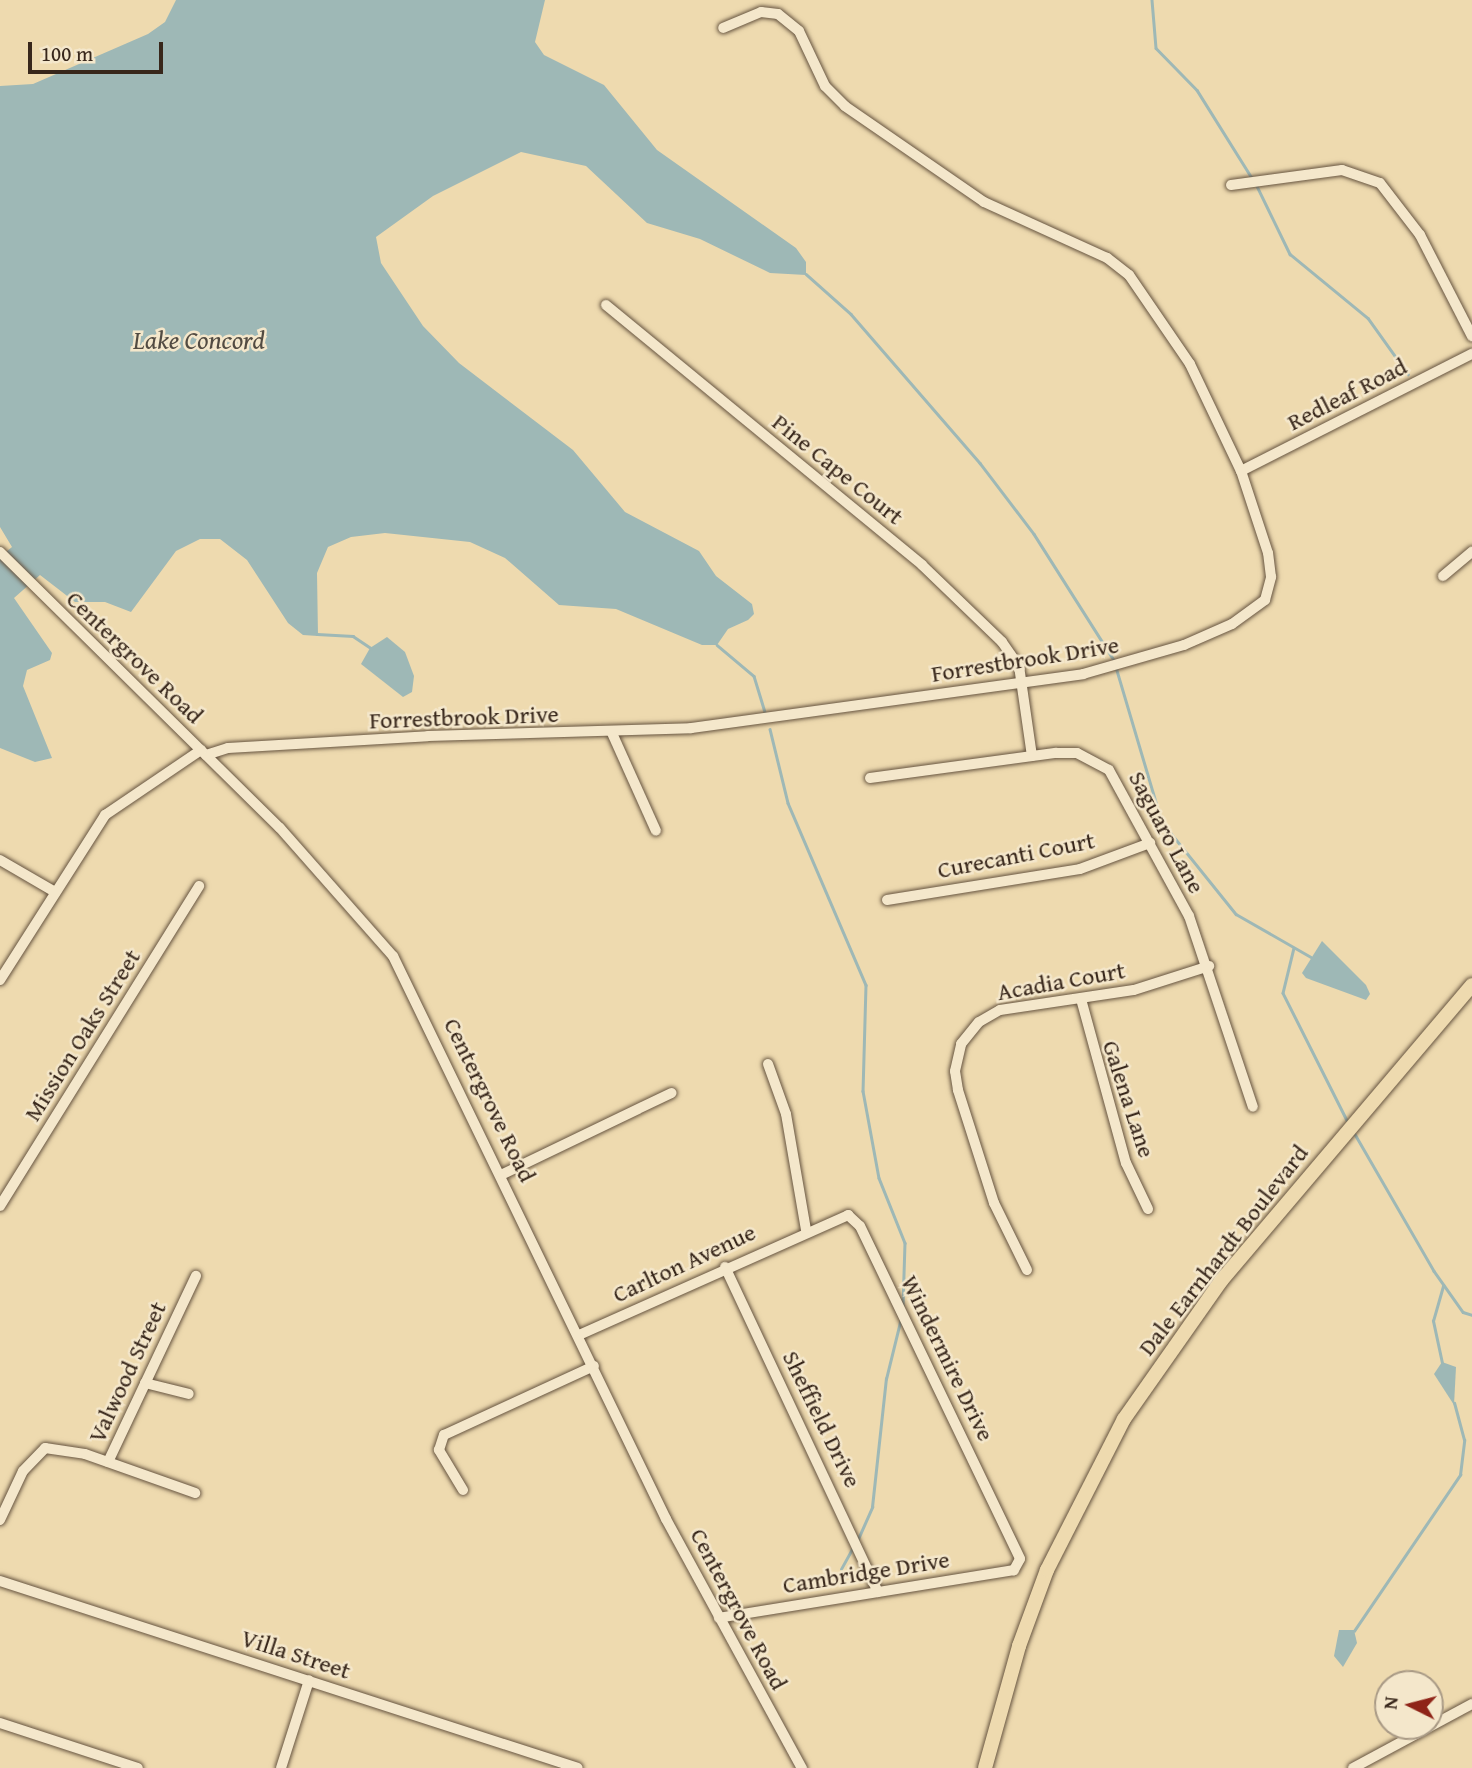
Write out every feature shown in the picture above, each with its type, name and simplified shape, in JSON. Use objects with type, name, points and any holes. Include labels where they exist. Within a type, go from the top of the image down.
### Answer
[{"type":"main road","name":"Dale Earnhardt Boulevard","points":[[985,1768],[1019,1646],[1047,1570],[1124,1419],[1221,1281],[1472,985]]},
{"type":"street","name":"Forrestbrook Drive","points":[[203,752],[228,748],[428,736],[612,733],[754,721],[1023,682],[1138,662],[1232,624],[1260,606],[1271,576],[1241,471],[1190,365],[1129,275],[1107,258],[984,202],[845,106],[825,86],[799,32],[778,14],[761,12],[723,28]]},
{"type":"street","points":[[1231,185],[1342,170],[1380,183],[1420,235],[1472,336]]},
{"type":"street","name":"Pine Cape Court","points":[[606,305],[952,591],[1007,648],[1023,682],[1032,756]]},
{"type":"street","name":"Redleaf Road","points":[[1241,471],[1472,354]]},
{"type":"street","name":"Centergrove Road","points":[[0,552],[79,635],[203,752],[346,897],[393,956],[503,1174],[594,1366],[719,1618],[802,1768]]},
{"type":"street","points":[[1443,576],[1472,552]]},
{"type":"street","points":[[612,733],[656,831]]},
{"type":"street","points":[[0,980],[105,815],[203,752]]},
{"type":"street","name":"Saguaro Lane","points":[[870,778],[1032,756],[1077,753],[1095,759],[1126,792],[1209,966],[1253,1107]]},
{"type":"street","name":"Curecanti Court","points":[[887,900],[1080,869],[1150,843]]},
{"type":"street","points":[[0,860],[55,892]]},
{"type":"street","name":"Mission Oaks Street","points":[[0,1206],[199,886]]},
{"type":"street","name":"Acadia Court","points":[[1027,1270],[994,1203],[955,1071],[961,1044],[979,1022],[1000,1010],[1134,990],[1209,966]]},
{"type":"street","name":"Galena Lane","points":[[1081,999],[1126,1163],[1148,1209]]},
{"type":"street","points":[[768,1064],[786,1114],[806,1230]]},
{"type":"street","points":[[503,1174],[671,1093]]},
{"type":"street","name":"Windermire Drive","points":[[806,1230],[838,1216],[848,1215],[860,1226],[1018,1551],[1019,1566]]},
{"type":"street","name":"Carlton Avenue","points":[[579,1335],[806,1230]]},
{"type":"street","name":"Sheffield Drive","points":[[725,1267],[878,1592]]},
{"type":"street","name":"Valwood Street","points":[[0,1520],[23,1471],[45,1448],[59,1447],[108,1462],[195,1276]]},
{"type":"street","points":[[463,1490],[439,1450],[444,1435],[594,1366]]},
{"type":"street","points":[[145,1383],[190,1394]]},
{"type":"street","points":[[108,1462],[195,1493]]},
{"type":"street","name":"Cambridge Drive","points":[[719,1618],[1019,1566]]},
{"type":"street","name":"Villa Street","points":[[0,1581],[578,1768]]},
{"type":"street","points":[[281,1768],[309,1680]]},
{"type":"street","points":[[1353,1768],[1472,1704]]},
{"type":"street","points":[[0,1723],[115,1764],[138,1768]]},
{"type":"water","name":"Lake Concord","points":[[176,0],[545,0],[535,42],[544,55],[604,85],[657,150],[796,248],[806,262],[806,275],[770,273],[700,239],[647,223],[586,166],[521,152],[433,196],[376,237],[381,263],[423,326],[459,363],[573,450],[625,512],[699,551],[716,576],[752,604],[754,614],[748,620],[728,629],[717,645],[702,645],[616,609],[559,605],[505,558],[470,542],[385,533],[351,537],[328,547],[317,573],[318,636],[303,635],[288,623],[247,560],[220,539],[200,539],[176,551],[131,612],[105,602],[75,602],[40,575],[14,598],[52,653],[50,660],[27,670],[23,686],[52,758],[35,762],[0,748],[0,557],[12,547],[0,527],[0,86],[33,84],[148,34],[165,22]]},
{"type":"water","points":[[387,637],[405,652],[414,676],[412,692],[403,697],[361,664],[370,648]]},
{"type":"water","points":[[1322,941],[1366,985],[1370,994],[1366,1000],[1306,978],[1302,973]]},
{"type":"water","points":[[1442,1362],[1456,1367],[1454,1405],[1434,1374]]},
{"type":"water","points":[[1339,1630],[1354,1630],[1357,1643],[1343,1667],[1334,1656]]},
{"type":"waterway","points":[[1152,0],[1156,48],[1197,90],[1252,178]]},
{"type":"waterway","points":[[1256,184],[1290,254],[1368,318],[1408,374]]},
{"type":"waterway","points":[[806,274],[851,314],[980,463],[1034,534],[1114,660]]},
{"type":"waterway","points":[[317,634],[353,636],[371,648]]},
{"type":"waterway","points":[[717,645],[754,676],[765,713]]},
{"type":"waterway","points":[[1116,667],[1162,822],[1236,914],[1311,957]]},
{"type":"waterway","points":[[770,729],[788,803],[866,985],[863,1091],[879,1178],[905,1243],[903,1308]]},
{"type":"waterway","points":[[1294,948],[1283,993],[1348,1122]]},
{"type":"waterway","points":[[1355,1134],[1434,1271],[1463,1312],[1472,1315]]},
{"type":"waterway","points":[[1442,1363],[1433,1321],[1443,1285]]},
{"type":"waterway","points":[[858,1539],[872,1507],[886,1379],[900,1322]]},
{"type":"waterway","points":[[1354,1631],[1460,1475],[1464,1440],[1454,1403]]},
{"type":"waterway","points":[[841,1569],[853,1547]]}]
